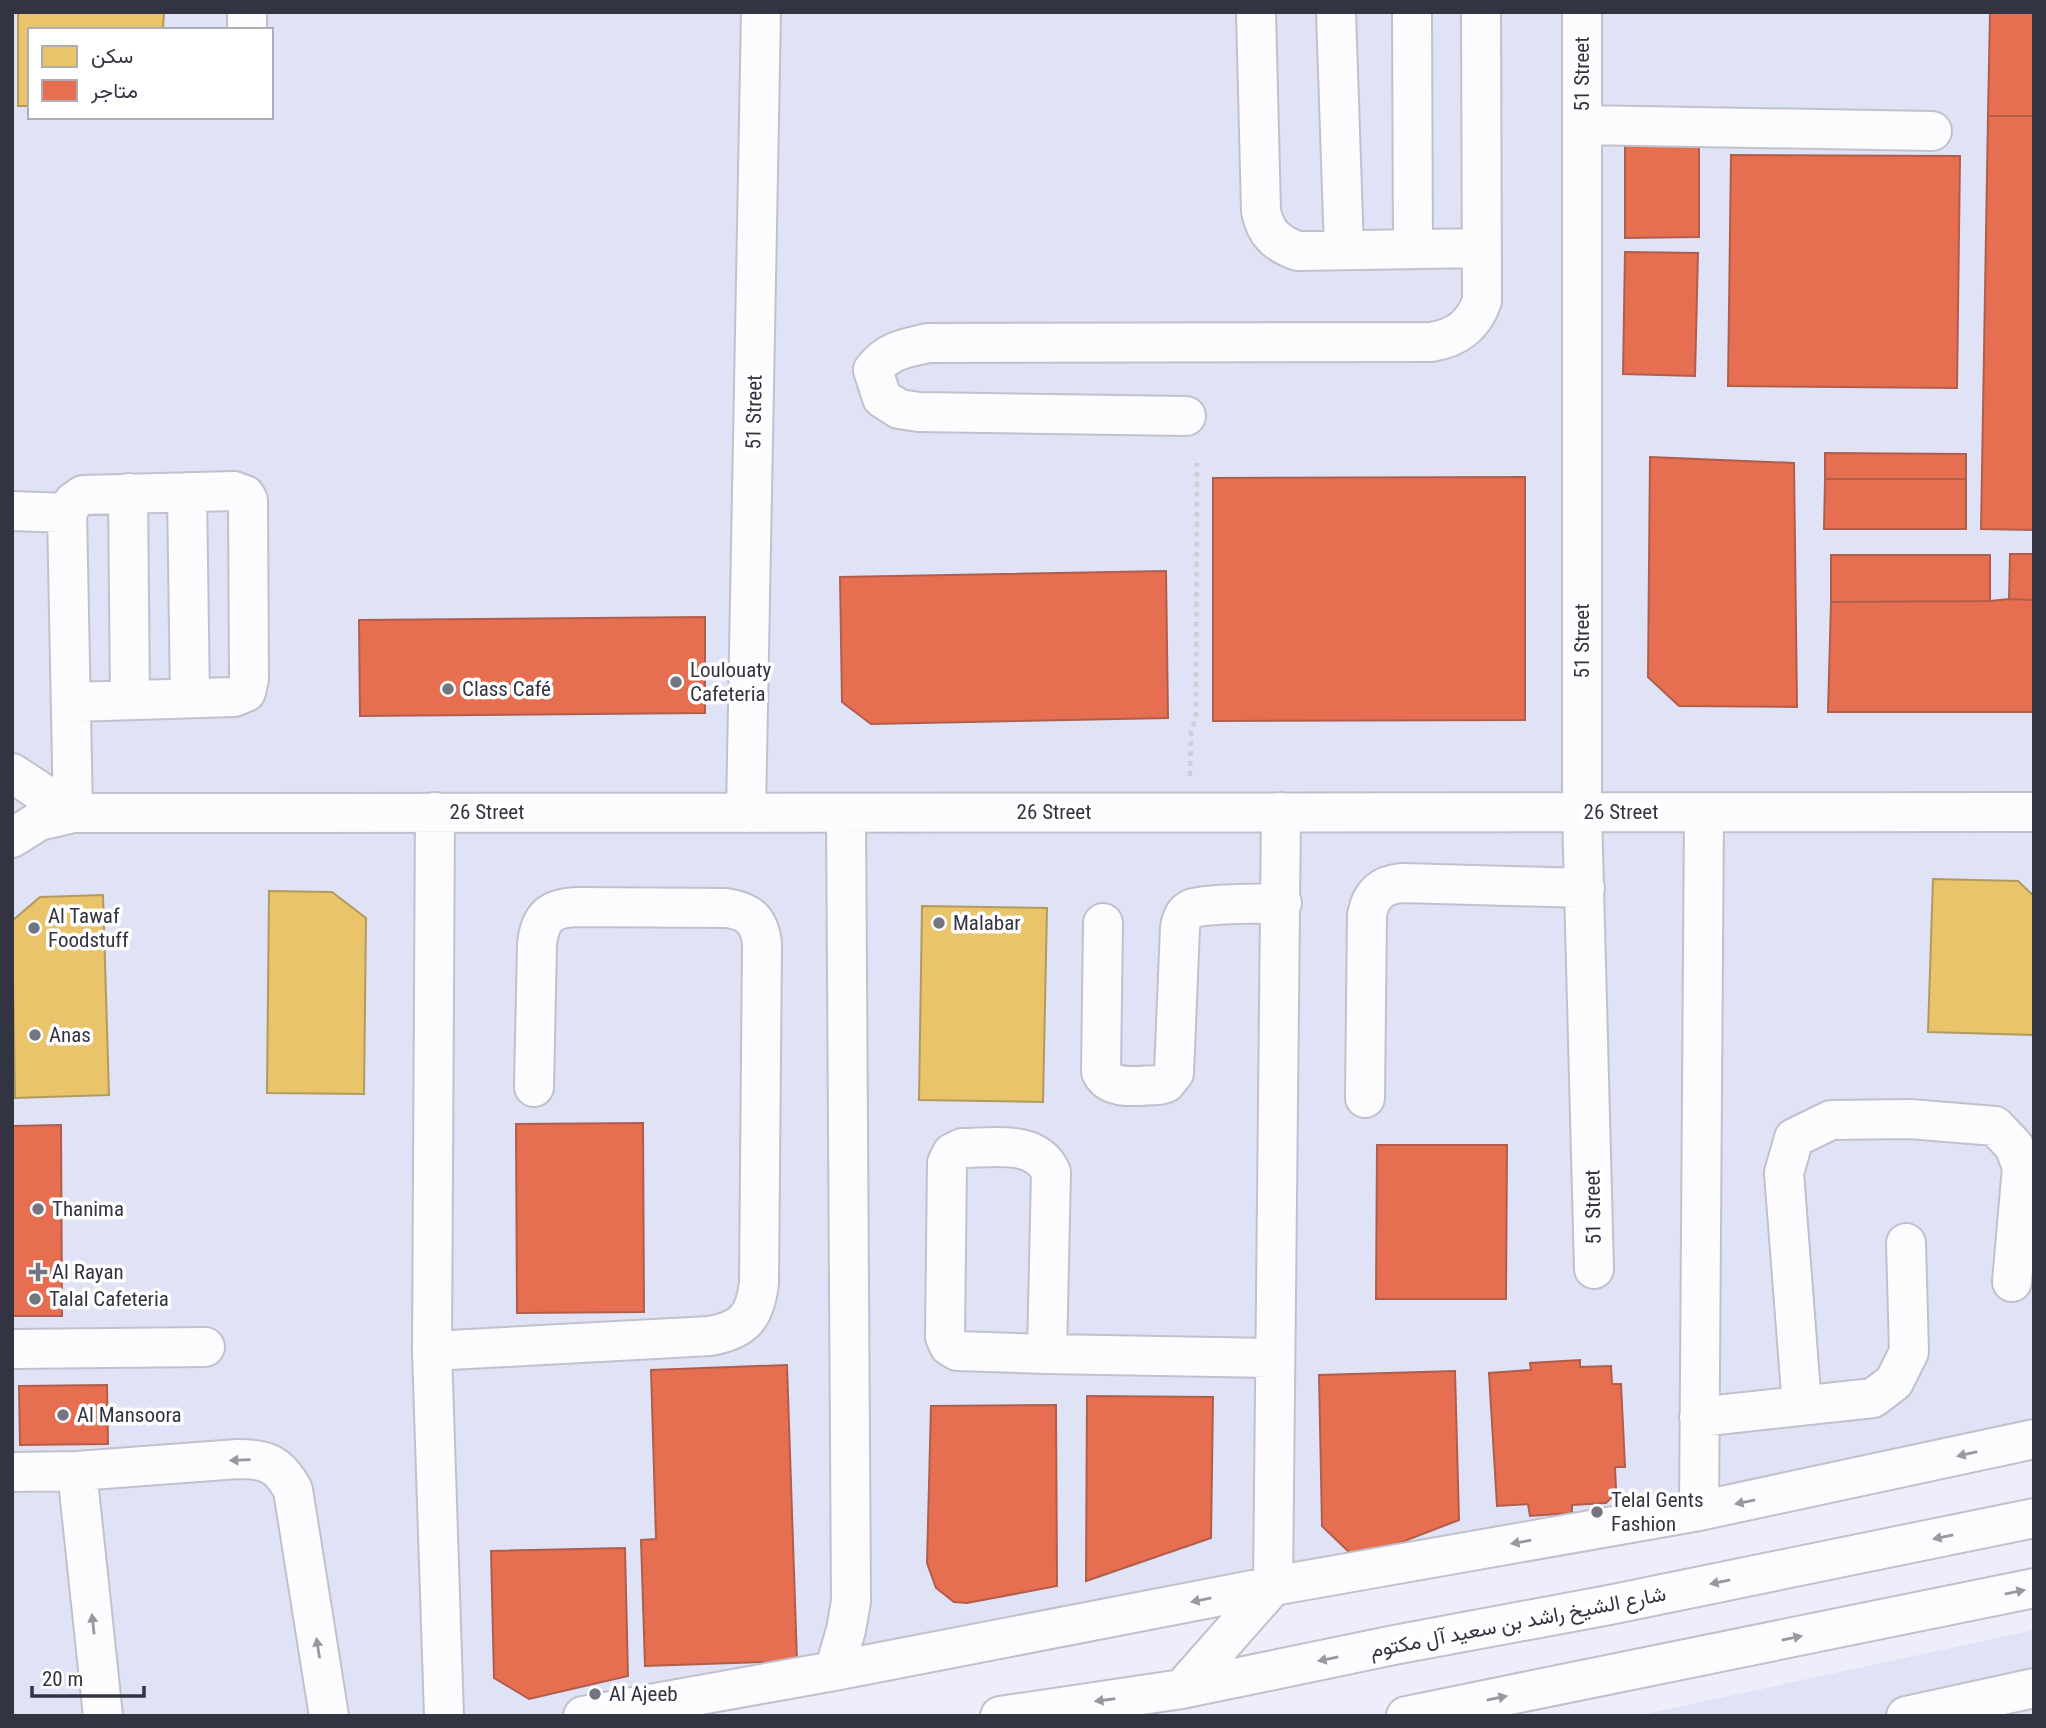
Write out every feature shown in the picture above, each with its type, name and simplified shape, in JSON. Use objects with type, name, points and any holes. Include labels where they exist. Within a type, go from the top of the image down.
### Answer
[{"type":"street","name":"51 Street","points":[[746,813],[761,12]]},
{"type":"street","points":[[1256,12],[1264,223],[1279,243],[1298,251],[1482,248]]},
{"type":"street","points":[[1336,12],[1344,250]]},
{"type":"street","points":[[1412,12],[1413,249]]},
{"type":"street","points":[[1186,416],[919,412],[899,409],[882,398],[873,370],[895,350],[928,343],[1417,342],[1448,339],[1462,331],[1478,313],[1482,302],[1481,12]]},
{"type":"street","name":"51 Street","points":[[1582,12],[1582,812],[1594,1269]]},
{"type":"street","points":[[1582,125],[1932,131]]},
{"type":"street","points":[[187,492],[190,698]]},
{"type":"street","points":[[72,702],[240,696],[249,686],[248,500],[240,492],[83,495],[67,513],[73,813]]},
{"type":"street","points":[[128,493],[130,699]]},
{"type":"street","points":[[12,511],[67,513]]},
{"type":"street","points":[[12,773],[73,813]]},
{"type":"street","points":[[1182,1689],[1273,1586],[1281,812]]},
{"type":"street","points":[[1699,1511],[1704,812]]},
{"type":"street","name":"26 Street","points":[[12,838],[39,821],[73,813],[2034,812]]},
{"type":"street","points":[[435,813],[432,1351],[444,1716]]},
{"type":"street","points":[[834,1671],[846,1630],[850,1601],[846,813]]},
{"type":"street","points":[[1365,1098],[1367,915],[1376,892],[1388,884],[1402,883],[1585,888]]},
{"type":"street","points":[[1103,923],[1101,1072],[1105,1080],[1112,1085],[1160,1085],[1166,1083],[1174,1073],[1181,920],[1186,913],[1200,907],[1282,903]]},
{"type":"street","points":[[432,1351],[710,1336],[730,1332],[747,1321],[757,1303],[762,943],[760,929],[752,917],[740,910],[713,908],[577,906],[561,908],[548,915],[539,928],[537,944],[534,1087]]},
{"type":"street","points":[[1802,1406],[1784,1173],[1794,1139],[1831,1120],[1910,1119],[1995,1126],[2014,1146],[2022,1167],[2012,1282]]},
{"type":"street","points":[[1047,1354],[1051,1172],[1046,1161],[1037,1153],[1025,1149],[962,1148],[952,1153],[947,1163],[945,1337],[949,1346],[957,1351],[1047,1354],[1275,1359]]},
{"type":"street","points":[[1699,1417],[1872,1398],[1894,1382],[1909,1352],[1906,1243]]},
{"type":"street","points":[[12,1349],[205,1347]]},
{"type":"street","points":[[583,1716],[834,1671],[1273,1586],[1699,1511],[2034,1439]]},
{"type":"street","points":[[12,1472],[77,1471],[256,1459],[272,1464],[285,1475],[293,1490],[326,1715]]},
{"type":"street","points":[[77,1471],[103,1716]]},
{"type":"street","name":"شارع الشيخ راشد بن سعيد آل مكتوم","points":[[1000,1716],[1182,1689],[2034,1518]]},
{"type":"street","points":[[1406,1716],[2034,1588]]},
{"type":"street","points":[[1906,1716],[1981,1707],[2034,1688]]},
{"type":"path","points":[[1188,812],[1191,733],[1196,716],[1197,463]]},
{"type":"shaded area","points":[[12,12],[2034,12],[2034,1460],[688,1716],[12,1716]]},
{"type":"shaded area","points":[[2034,1630],[2034,1716],[1636,1716]]},
{"type":"building: سكن","points":[[18,12],[164,12],[163,28],[28,28],[28,106],[18,106]]},
{"type":"building: سكن","points":[[1933,879],[2018,881],[2034,896],[2034,1035],[1928,1032]]},
{"type":"building: سكن","points":[[269,891],[332,892],[366,918],[364,1094],[267,1093]]},
{"type":"building: سكن","points":[[103,895],[109,1095],[15,1098],[12,921],[40,897]]},
{"type":"building: سكن","points":[[922,906],[1047,908],[1043,1102],[919,1100]]},
{"type":"building: متاجر","points":[[1990,12],[2034,12],[2034,116],[1988,116]]},
{"type":"building: متاجر","points":[[1988,116],[2034,116],[2033,530],[1981,529]]},
{"type":"building: متاجر","points":[[1625,143],[1699,143],[1699,237],[1625,238]]},
{"type":"building: متاجر","points":[[1731,155],[1960,156],[1957,388],[1728,386]]},
{"type":"building: متاجر","points":[[1625,252],[1698,253],[1695,376],[1623,374]]},
{"type":"building: متاجر","points":[[1825,453],[1966,454],[1966,479],[1825,479]]},
{"type":"building: متاجر","points":[[1650,457],[1794,463],[1797,707],[1679,706],[1648,677]]},
{"type":"building: متاجر","points":[[1525,477],[1525,720],[1213,721],[1213,478]]},
{"type":"building: متاجر","points":[[1825,479],[1966,479],[1966,529],[1824,529]]},
{"type":"building: متاجر","points":[[2010,554],[2034,554],[2034,600],[2009,599]]},
{"type":"building: متاجر","points":[[1831,555],[1990,555],[1990,601],[1831,602]]},
{"type":"building: متاجر","points":[[1166,571],[1168,718],[871,724],[842,702],[840,577]]},
{"type":"building: متاجر","points":[[2034,600],[2034,712],[1828,712],[1831,602]]},
{"type":"building: متاجر","points":[[705,617],[705,713],[360,716],[359,620]]},
{"type":"building: متاجر","points":[[643,1123],[644,1312],[517,1313],[516,1124]]},
{"type":"building: متاجر","points":[[61,1125],[62,1316],[12,1316],[12,1126]]},
{"type":"building: متاجر","points":[[1377,1145],[1507,1145],[1506,1299],[1376,1299]]},
{"type":"building: متاجر","points":[[1580,1360],[1580,1367],[1611,1366],[1612,1384],[1621,1384],[1625,1467],[1615,1467],[1616,1489],[1613,1496],[1606,1503],[1572,1505],[1572,1513],[1530,1516],[1528,1504],[1497,1506],[1489,1373],[1531,1370],[1530,1363]]},
{"type":"building: متاجر","points":[[787,1365],[797,1661],[645,1666],[641,1540],[656,1539],[651,1370]]},
{"type":"building: متاجر","points":[[1455,1371],[1459,1520],[1368,1555],[1353,1556],[1322,1526],[1319,1375]]},
{"type":"building: متاجر","name":"Al Mansoora","points":[[107,1385],[108,1444],[20,1445],[19,1386]]},
{"type":"building: متاجر","points":[[1087,1396],[1213,1397],[1211,1538],[1086,1581]]},
{"type":"building: متاجر","points":[[1056,1405],[1057,1586],[967,1603],[954,1602],[936,1588],[927,1563],[931,1406]]},
{"type":"building: متاجر","points":[[625,1548],[628,1676],[529,1699],[494,1678],[491,1551]]},
{"type":"place","name":"Loulouaty Cafeteria","points":[[676,682]]},
{"type":"place","name":"Class Café","points":[[448,689]]},
{"type":"place","name":"Malabar","points":[[939,923]]},
{"type":"place","name":"Al Tawaf Foodstuff","points":[[34,928]]},
{"type":"place","name":"Anas","points":[[35,1035]]},
{"type":"place","name":"Thanima","points":[[38,1209]]},
{"type":"place","name":"Al Rayan","points":[[38,1272]]},
{"type":"place","name":"Talal Cafeteria","points":[[35,1299]]},
{"type":"place","name":"Al Mansoora","points":[[63,1415]]},
{"type":"place","name":"Telal Gents Fashion","points":[[1597,1512]]},
{"type":"place","name":"Al Ajeeb","points":[[595,1694]]}]
